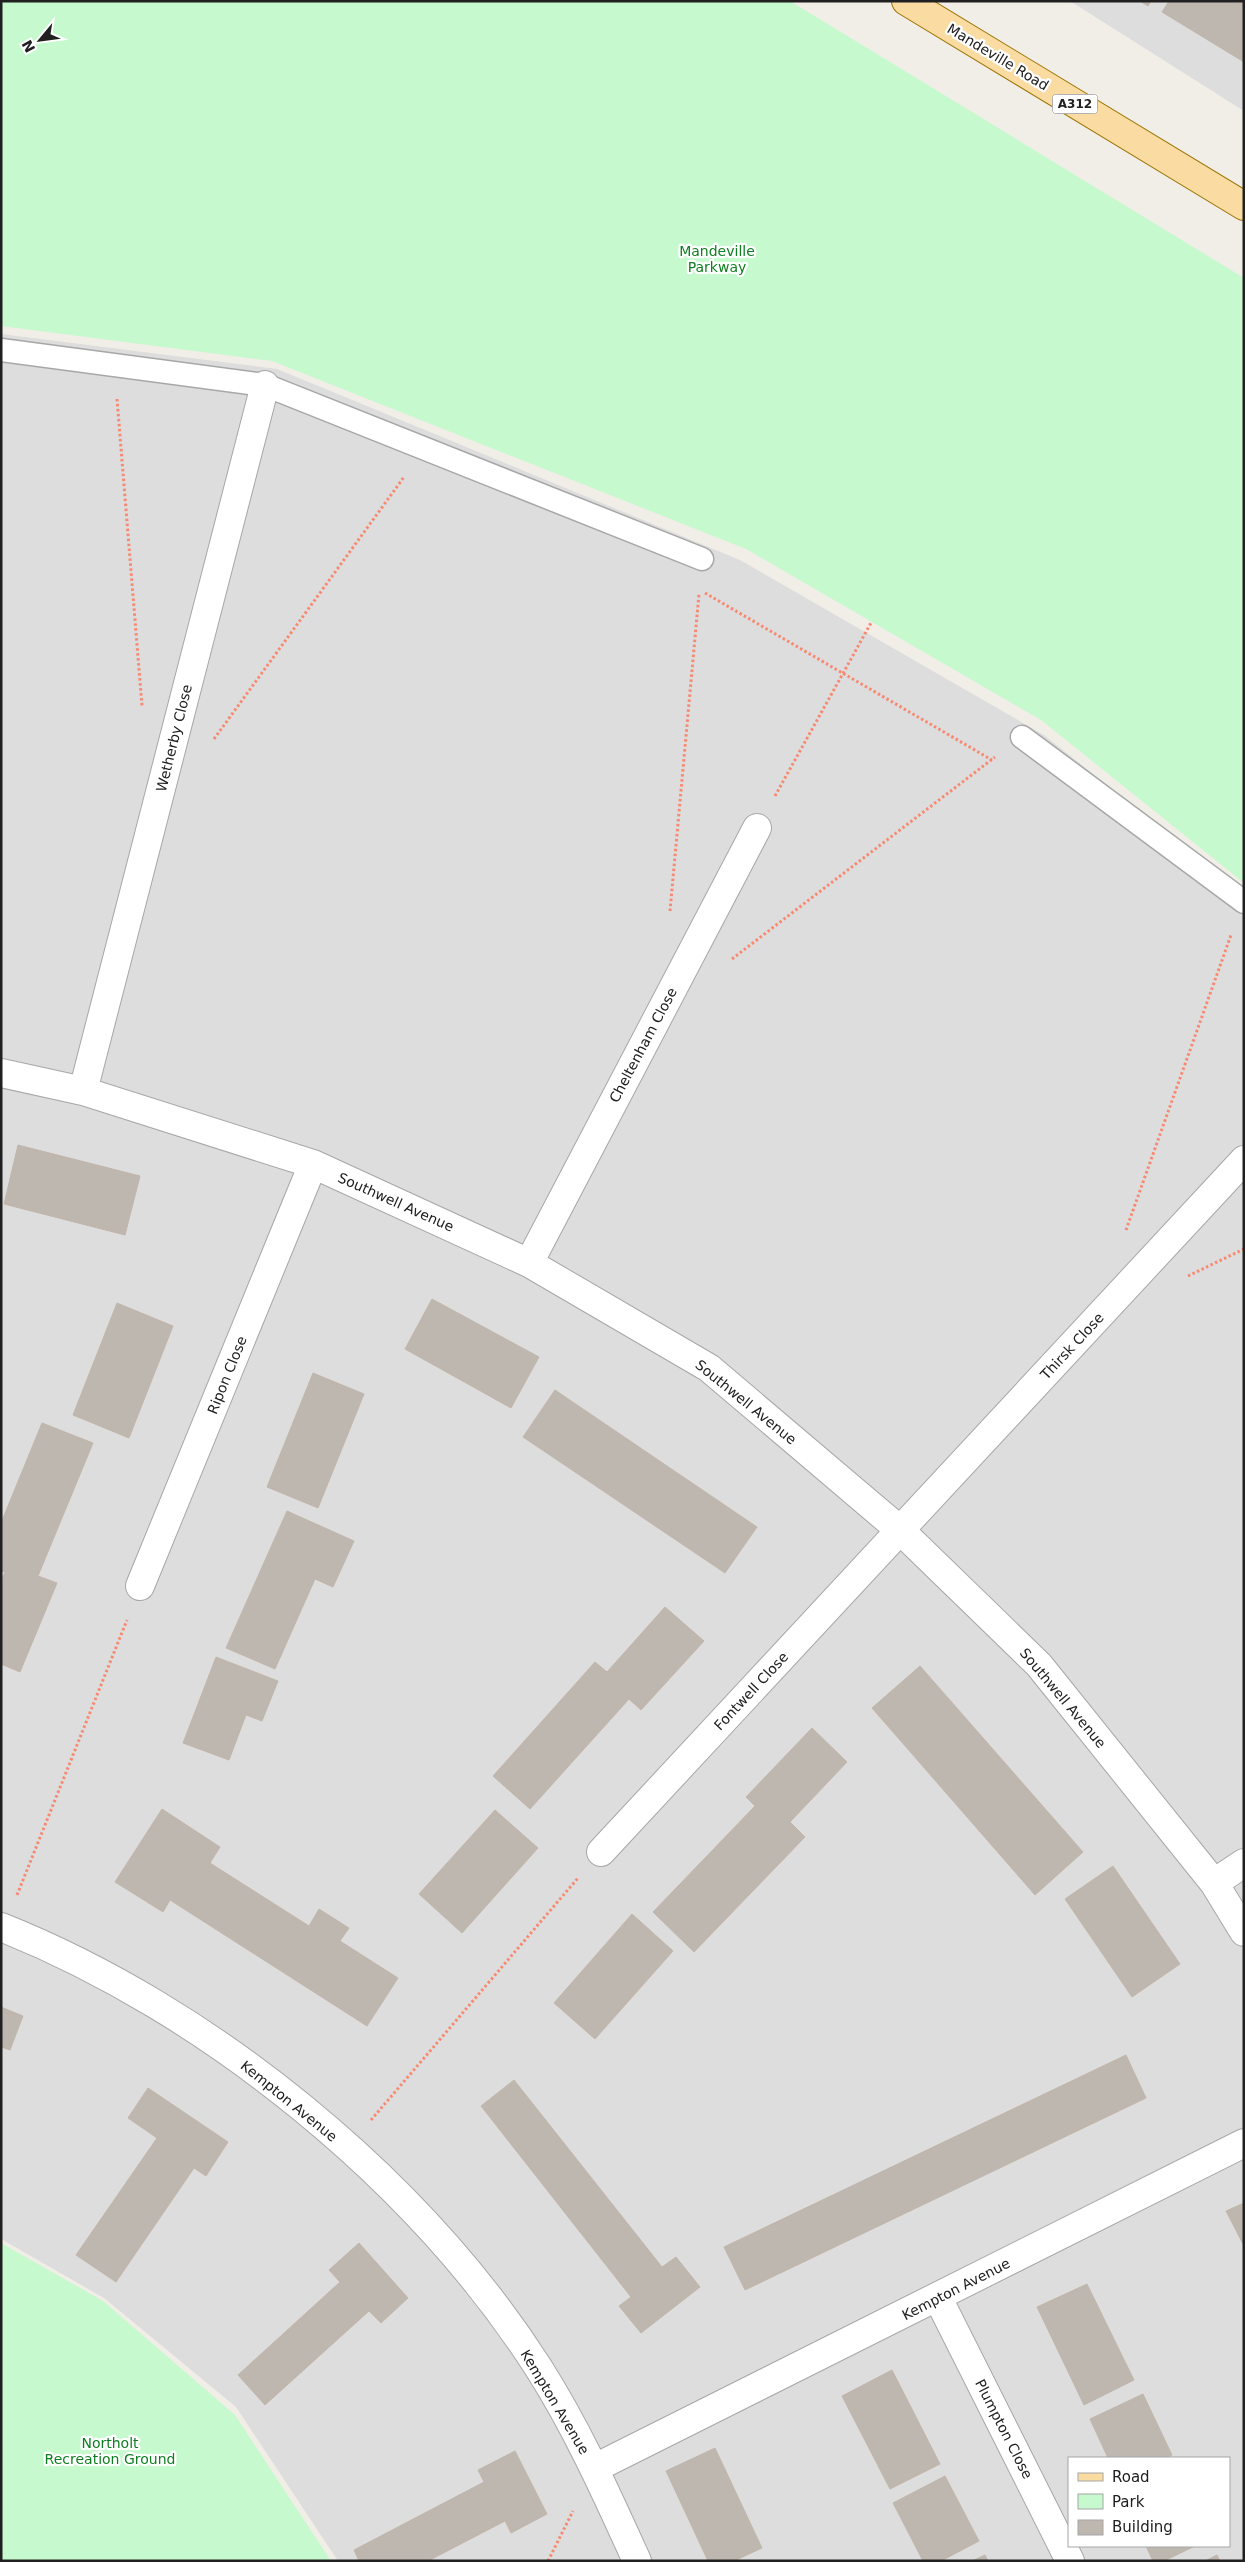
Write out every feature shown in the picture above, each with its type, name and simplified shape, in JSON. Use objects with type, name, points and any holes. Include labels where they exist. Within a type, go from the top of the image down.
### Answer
[{"type":"main road","name":"Mandeville Road","points":[[906,1],[1244,206]]},
{"type":"street","name":"Wetherby Close","points":[[83,1091],[265,385]]},
{"type":"street","name":"Cheltenham Close","points":[[529,1263],[757,828]]},
{"type":"street","name":"Southwell Avenue","points":[[1,1073],[83,1091],[313,1164],[529,1263],[709,1368],[900,1531],[1039,1665],[1214,1883],[1244,1932]]},
{"type":"street","name":"Thirsk Close","points":[[900,1531],[1244,1160]]},
{"type":"street","name":"Ripon Close","points":[[140,1586],[313,1164]]},
{"type":"street","name":"Fontwell Close","points":[[601,1852],[900,1531]]},
{"type":"street","points":[[1214,1883],[1244,1863]]},
{"type":"street","name":"Kempton Avenue","points":[[3,1928],[93,1969],[176,2017],[268,2081],[347,2147],[414,2212],[478,2285],[538,2367],[594,2468],[938,2298],[1244,2143]]},
{"type":"street","name":"Plumpton Close","points":[[938,2298],[1070,2561]]},
{"type":"street","points":[[594,2468],[637,2561]]},
{"type":"lane","points":[[1,350],[265,385],[702,559]]},
{"type":"lane","points":[[1022,736],[1243,902]]},
{"type":"path","points":[[669,915],[699,590],[844,672],[992,760]]},
{"type":"path","points":[[757,828],[872,621]]},
{"type":"path","points":[[731,959],[1022,736]]},
{"type":"path","points":[[1123,1239],[1243,902]]},
{"type":"path","points":[[1182,1280],[1244,1249]]},
{"type":"path","points":[[3,1928],[140,1586]]},
{"type":"path","points":[[347,2147],[601,1852]]},
{"type":"path","points":[[548,2561],[594,2468]]},
{"type":"shaded area","points":[[1070,1],[1244,1],[1244,111]]},
{"type":"shaded area","points":[[1,334],[277,369],[740,560],[1044,735],[1244,894],[1244,2561],[338,2561],[236,2407],[104,2298],[1,2239]]},
{"type":"green space","name":"Mandeville Parkway","points":[[1,1],[790,1],[1244,278],[1244,883],[1041,720],[746,549],[272,361],[1,326]]},
{"type":"green space","name":"Northolt Recreation Ground","points":[[1,2243],[103,2301],[235,2415],[331,2561],[1,2561]]},
{"type":"building","points":[[1140,1],[1151,1],[1148,6]]},
{"type":"building","points":[[1169,1],[1233,1],[1236,3],[1244,1],[1244,62],[1162,12]]},
{"type":"building","points":[[18,1145],[140,1176],[125,1235],[4,1204]]},
{"type":"building","points":[[432,1299],[539,1357],[511,1408],[405,1349]]},
{"type":"building","points":[[117,1303],[173,1326],[129,1438],[73,1415]]},
{"type":"building","points":[[313,1373],[364,1394],[318,1508],[267,1487]]},
{"type":"building","points":[[555,1390],[757,1527],[725,1573],[523,1437]]},
{"type":"building","points":[[42,1423],[93,1443],[38,1576],[57,1583],[20,1672],[1,1664],[1,1581],[5,1572],[1,1571],[1,1523]]},
{"type":"building","points":[[287,1511],[354,1541],[333,1587],[315,1579],[275,1669],[226,1648]]},
{"type":"building","points":[[665,1607],[704,1641],[641,1710],[629,1699],[530,1809],[493,1776],[595,1662],[607,1672]]},
{"type":"building","points":[[216,1657],[278,1681],[262,1721],[246,1715],[229,1760],[183,1743]]},
{"type":"building","points":[[920,1666],[1083,1852],[1035,1895],[872,1708]]},
{"type":"building","points":[[812,1728],[847,1762],[790,1822],[805,1837],[694,1952],[653,1912],[755,1806],[746,1797]]},
{"type":"building","points":[[162,1809],[220,1847],[210,1863],[309,1926],[319,1909],[349,1928],[340,1941],[398,1978],[367,2026],[170,1900],[163,1912],[115,1882]]},
{"type":"building","points":[[495,1810],[538,1848],[462,1933],[419,1894]]},
{"type":"building","points":[[1113,1866],[1180,1964],[1132,1997],[1065,1899]]},
{"type":"building","points":[[632,1914],[673,1951],[595,2039],[554,2003]]},
{"type":"building","points":[[1,2007],[23,2016],[10,2050],[1,2047]]},
{"type":"building","points":[[1126,2055],[1146,2098],[745,2290],[724,2247]]},
{"type":"building","points":[[514,2080],[662,2267],[676,2257],[700,2287],[641,2333],[619,2306],[631,2297],[481,2106]]},
{"type":"building","points":[[148,2088],[228,2142],[206,2176],[194,2168],[116,2282],[76,2255],[157,2138],[128,2118]]},
{"type":"building","points":[[1244,2203],[1244,2246],[1226,2211]]},
{"type":"building","points":[[359,2243],[408,2298],[381,2323],[369,2311],[265,2405],[238,2375],[340,2282],[329,2270]]},
{"type":"building","points":[[1087,2284],[1134,2380],[1084,2405],[1037,2307]]},
{"type":"building","points":[[892,2370],[940,2464],[890,2489],[842,2396]]},
{"type":"building","points":[[1143,2394],[1172,2455],[1168,2457],[1108,2457],[1090,2419]]},
{"type":"building","points":[[715,2448],[762,2548],[734,2561],[708,2561],[666,2471]]},
{"type":"building","points":[[515,2451],[547,2514],[511,2533],[505,2521],[428,2561],[359,2561],[354,2550],[484,2482],[478,2470]]},
{"type":"building","points":[[945,2476],[979,2541],[941,2561],[923,2561],[893,2503]]},
{"type":"building","points":[[1146,2547],[1193,2547],[1164,2561],[1153,2561]]},
{"type":"building","points":[[985,2555],[988,2561],[972,2561]]},
{"type":"building","points":[[1217,2555],[1220,2561],[1205,2561]]}]
